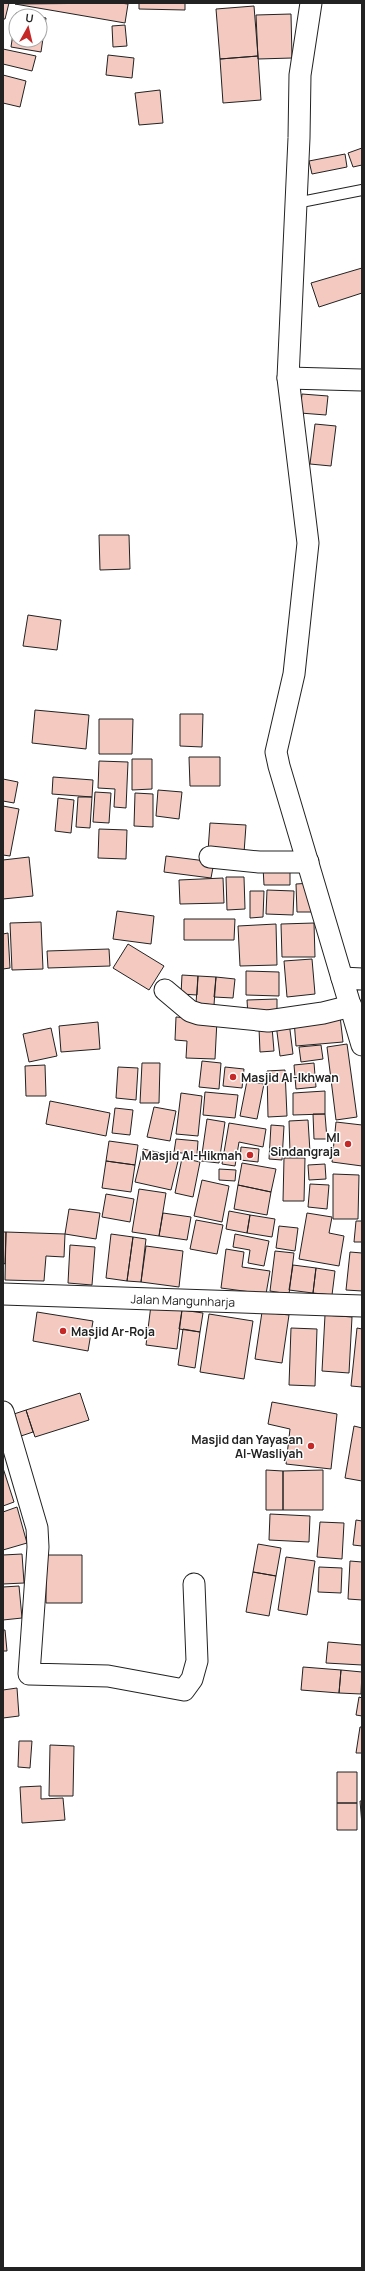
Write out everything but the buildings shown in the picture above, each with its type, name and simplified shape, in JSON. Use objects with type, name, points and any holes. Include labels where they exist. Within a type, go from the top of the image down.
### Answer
[{"type":"street","points":[[311,3],[300,75],[300,138],[288,378],[308,543],[294,674],[276,752],[308,862],[352,978],[351,1006],[362,1045]]},
{"type":"street","points":[[288,378],[362,380]]},
{"type":"street","points":[[210,857],[260,862],[308,862]]},
{"type":"street","points":[[165,990],[190,1011],[199,1014],[268,1021],[323,1013],[351,1006]]},
{"type":"street","name":"Jalan Mangunharja","points":[[3,1294],[362,1306]]},
{"type":"street","points":[[3,1412],[37,1528],[38,1547],[29,1674],[108,1676],[184,1690],[192,1679],[197,1661],[194,1584]]},
{"type":"lane","points":[[296,203],[362,190]]},
{"type":"place","name":"Masjid Al-Ikhwan","points":[[233,1077]]},
{"type":"place","name":"MI Sindangraja","points":[[348,1144]]},
{"type":"place","name":"Masjid Al-Hikmah","points":[[250,1155]]},
{"type":"place","name":"Masjid Ar-Roja","points":[[63,1331]]},
{"type":"place","name":"Masjid dan Yayasan Al-Wasliyah","points":[[311,1446]]}]
